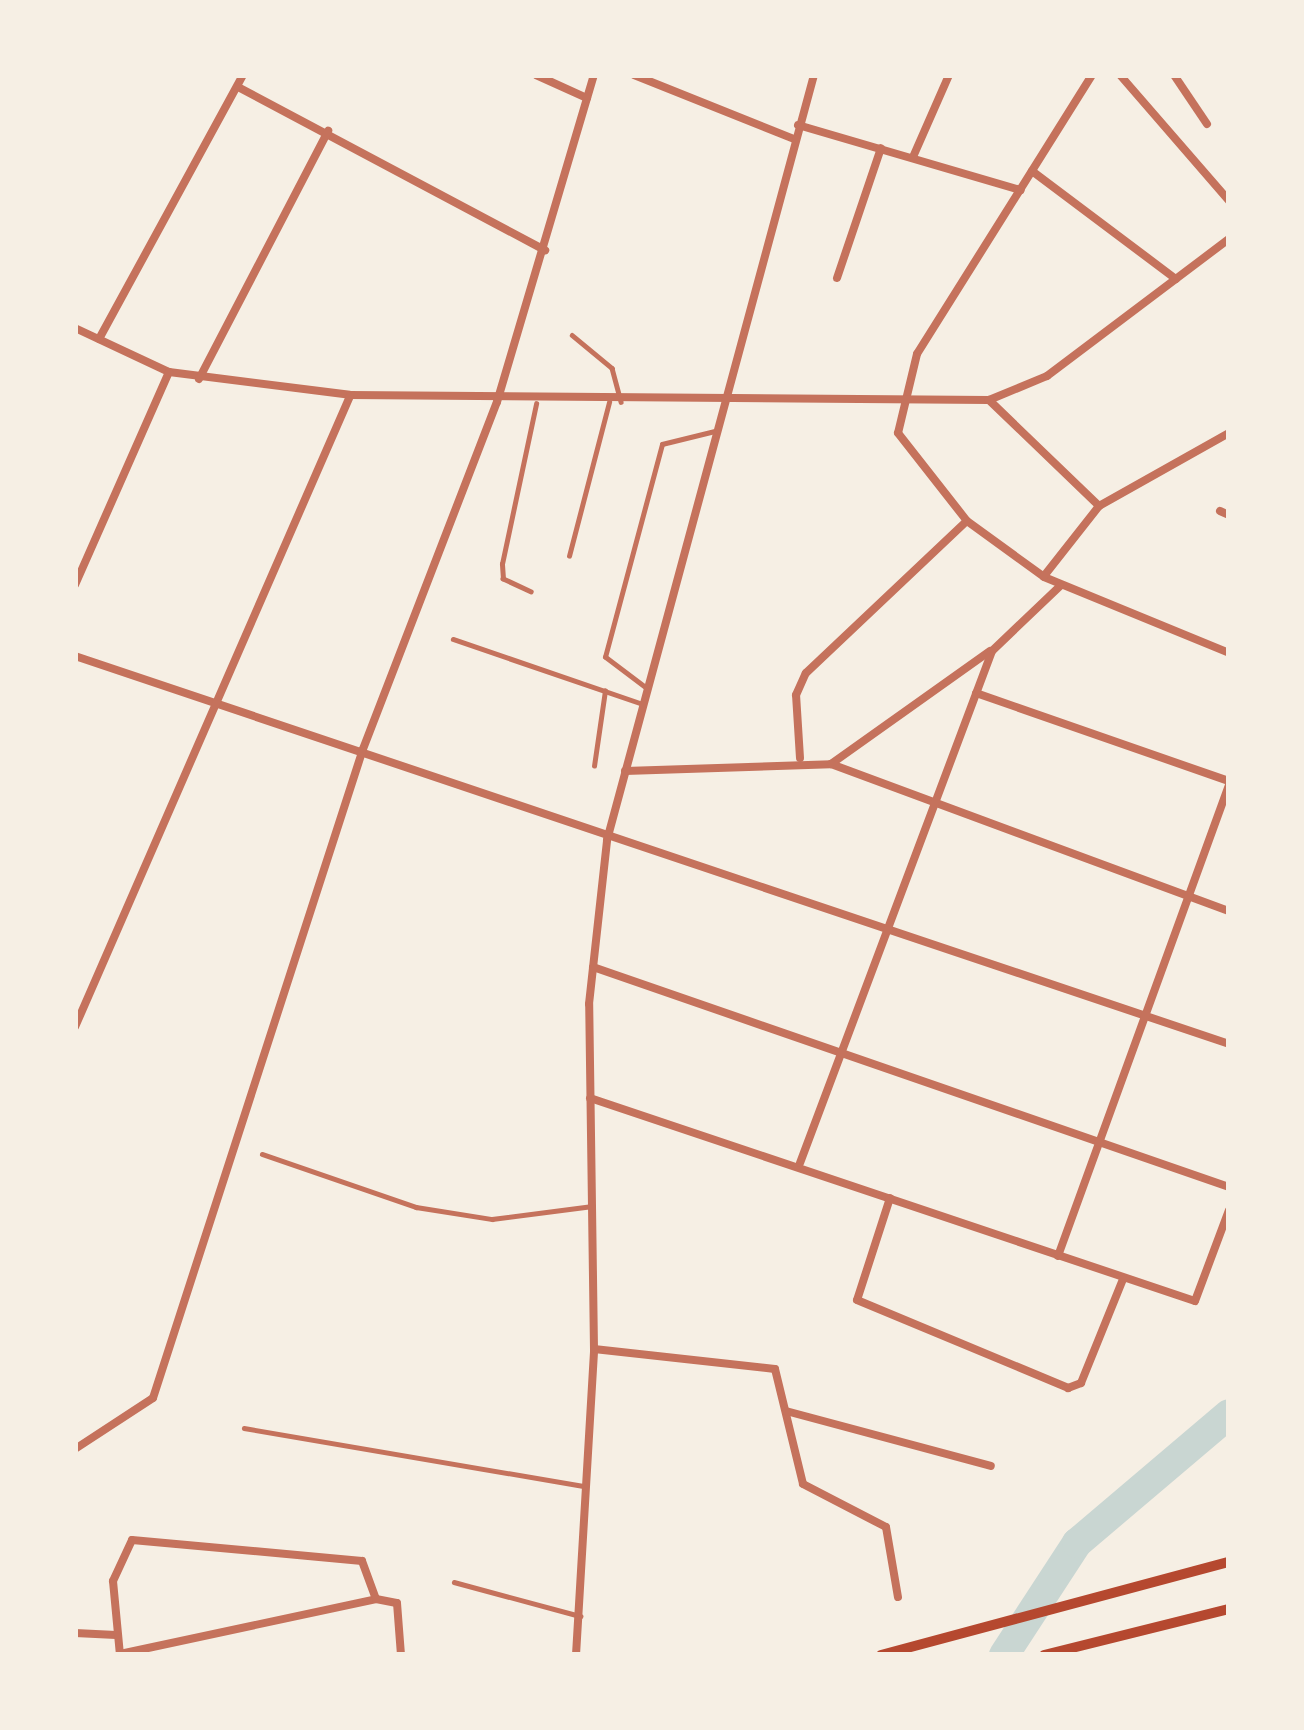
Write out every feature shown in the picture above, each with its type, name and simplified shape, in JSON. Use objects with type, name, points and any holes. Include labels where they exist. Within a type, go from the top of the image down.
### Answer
[{"type":"main road","points":[[881,1655],[1064,1602],[1229,1562]]},
{"type":"main road","points":[[1049,1654],[1229,1609]]},
{"type":"street","points":[[99,339],[243,75]]},
{"type":"street","points":[[536,75],[587,98]]},
{"type":"street","points":[[75,1449],[153,1398],[363,749],[497,402],[594,75]]},
{"type":"street","points":[[634,75],[795,140]]},
{"type":"street","points":[[576,1655],[594,1349],[593,967],[607,840],[814,75]]},
{"type":"street","points":[[913,157],[949,75]]},
{"type":"street","points":[[1093,75],[898,402],[898,433],[967,521],[1044,577],[1229,653]]},
{"type":"street","points":[[1120,75],[1229,201]]},
{"type":"street","points":[[1174,75],[1207,124]]},
{"type":"street","points":[[238,87],[328,130],[545,250]]},
{"type":"street","points":[[798,125],[1021,190]]},
{"type":"street","points":[[199,379],[328,130]]},
{"type":"street","points":[[837,278],[881,148]]},
{"type":"street","points":[[1032,171],[1176,279]]},
{"type":"street","points":[[75,328],[170,372],[350,395],[536,404],[989,400],[1047,376],[1229,239]]},
{"type":"street","points":[[75,585],[170,372]]},
{"type":"street","points":[[75,1027],[222,704],[350,395]]},
{"type":"street","points":[[989,400],[1099,506]]},
{"type":"street","points":[[1044,577],[1099,506],[1229,433]]},
{"type":"street","points":[[800,758],[796,695],[806,673],[967,521]]},
{"type":"street","points":[[831,764],[992,651],[1060,586]]},
{"type":"street","points":[[800,1163],[891,936],[992,651]]},
{"type":"street","points":[[75,656],[363,749],[607,840],[891,936],[1229,1044]]},
{"type":"street","points":[[976,693],[1229,783],[1095,1142],[1058,1256]]},
{"type":"street","points":[[625,771],[800,758],[831,764],[934,809],[1229,911]]},
{"type":"street","points":[[593,967],[1229,1187]]},
{"type":"street","points":[[590,1097],[800,1163],[1195,1301],[1229,1210]]},
{"type":"street","points":[[890,1198],[857,1300],[1068,1388],[1081,1383],[1123,1279]]},
{"type":"street","points":[[594,1349],[775,1369],[803,1484],[894,1541],[898,1597]]},
{"type":"street","points":[[787,1411],[991,1466]]},
{"type":"street","points":[[376,1599],[362,1561],[132,1540],[117,1558],[116,1634],[120,1654],[376,1599],[397,1603],[401,1655]]},
{"type":"street","points":[[75,1633],[116,1634]]},
{"type":"street","points":[[1083,1645],[1093,1655]]},
{"type":"lane","points":[[572,335],[612,368],[621,402]]},
{"type":"lane","points":[[569,556],[608,402]]},
{"type":"lane","points":[[531,592],[503,579],[502,564],[536,404]]},
{"type":"lane","points":[[647,689],[605,657],[662,444],[715,431]]},
{"type":"lane","points":[[453,640],[643,704]]},
{"type":"lane","points":[[594,766],[605,691]]},
{"type":"lane","points":[[262,1154],[416,1207],[492,1219],[592,1206]]},
{"type":"lane","points":[[244,1427],[589,1487]]},
{"type":"lane","points":[[454,1582],[580,1616]]},
{"type":"waterway","points":[[1004,1655],[1077,1543],[1229,1414]]}]
